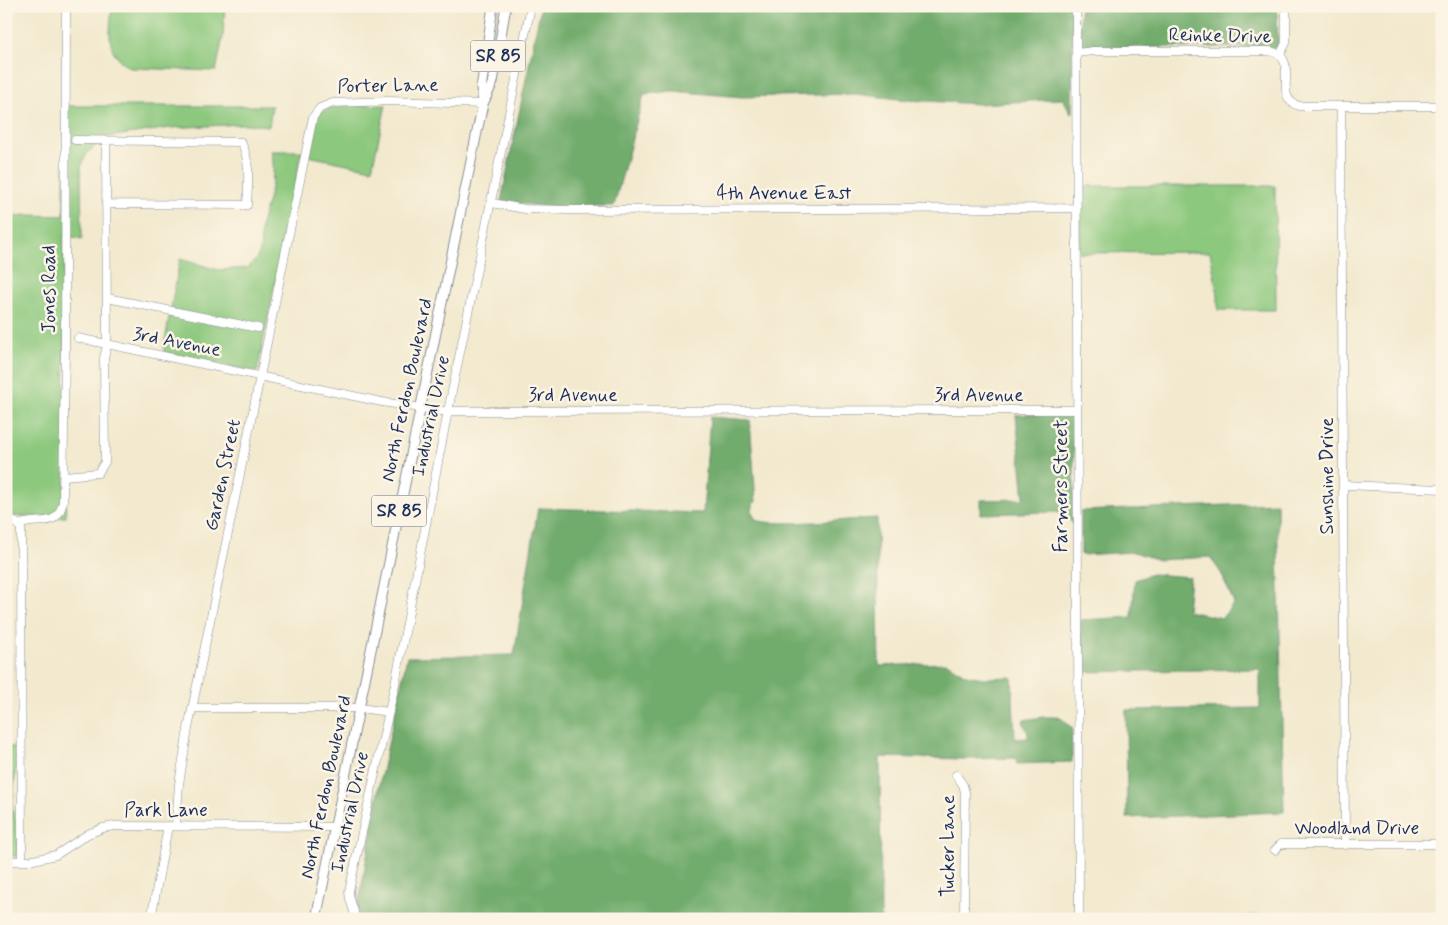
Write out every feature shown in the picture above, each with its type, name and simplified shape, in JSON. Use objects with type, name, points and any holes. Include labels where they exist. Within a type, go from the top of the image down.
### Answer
[{"type":"main road","name":"North Ferdon Boulevard","points":[[483,104],[481,90],[494,6]]},
{"type":"main road","name":"North Ferdon Boulevard","points":[[316,919],[483,104],[493,82],[506,6]]},
{"type":"street","name":"Jones Road","points":[[6,522],[15,522],[19,525],[27,522],[49,521],[58,515],[63,502],[66,6]]},
{"type":"street","name":"Industrial Drive","points":[[355,919],[349,899],[349,891],[389,712],[448,411],[531,6]]},
{"type":"street","name":"Farmers Street","points":[[1076,6],[1079,919]]},
{"type":"street","points":[[1280,55],[1286,43],[1286,6]]},
{"type":"street","name":"Reinke Drive","points":[[1077,53],[1093,51],[1270,51],[1280,55],[1285,60],[1287,94],[1293,104],[1299,106],[1442,106]]},
{"type":"street","name":"Porter Lane","points":[[310,132],[313,116],[317,111],[333,103],[390,101],[483,104]]},
{"type":"street","name":"Sunshine Drive","points":[[1341,106],[1345,845]]},
{"type":"street","name":"Garden Street","points":[[151,919],[172,826],[192,708],[310,132]]},
{"type":"street","points":[[75,140],[241,142],[248,160],[247,204],[106,204]]},
{"type":"street","points":[[64,476],[98,473],[105,462],[104,358],[107,345],[106,141]]},
{"type":"street","name":"4th Avenue East","points":[[492,203],[525,209],[568,210],[1076,208]]},
{"type":"street","points":[[107,298],[258,328]]},
{"type":"street","name":"3rd Avenue","points":[[78,338],[382,402],[448,411],[1077,410]]},
{"type":"street","points":[[1344,485],[1442,489]]},
{"type":"street","points":[[19,525],[21,529],[23,749],[22,861]]},
{"type":"street","points":[[192,708],[359,708],[389,712]]},
{"type":"street","name":"Tucker Lane","points":[[956,775],[963,785],[966,803],[964,919]]},
{"type":"street","name":"Park Lane","points":[[6,861],[40,859],[56,855],[88,834],[114,826],[334,827]]},
{"type":"street","name":"Woodland Drive","points":[[1276,850],[1281,844],[1442,844]]},
{"type":"green space","points":[[112,6],[225,6],[223,37],[216,71],[131,68],[116,56],[113,49],[110,33]]},
{"type":"green space","points":[[541,6],[1073,6],[1072,113],[1063,99],[979,104],[907,100],[854,94],[742,97],[672,91],[644,94],[614,206],[540,206],[501,201]]},
{"type":"green space","points":[[1080,6],[1277,6],[1278,49],[1270,47],[1093,47],[1080,49]]},
{"type":"green space","points":[[348,105],[386,105],[372,169],[308,156],[312,131],[316,118],[321,113],[328,109]]},
{"type":"green space","points":[[64,106],[272,106],[269,126],[242,124],[170,128],[107,137],[87,153],[81,167],[82,239],[64,235],[66,517],[6,516],[6,217],[26,215],[64,216]]},
{"type":"green space","points":[[271,151],[302,151],[257,372],[164,352],[180,259],[219,270],[248,268],[258,256],[261,225],[272,179],[273,161]]},
{"type":"green space","points":[[1079,186],[1275,186],[1276,310],[1218,310],[1218,295],[1210,252],[1080,253]]},
{"type":"green space","points":[[1074,414],[1074,525],[1064,514],[1057,512],[981,514],[981,500],[1024,499],[1016,415]]},
{"type":"green space","points":[[710,417],[750,420],[756,502],[754,502],[752,512],[757,520],[795,523],[877,518],[879,666],[947,663],[966,675],[984,678],[1012,677],[1015,739],[1028,738],[1023,720],[1060,717],[1072,728],[1072,762],[1017,764],[1016,758],[880,757],[881,919],[356,919],[380,781],[407,657],[514,655],[538,508],[703,513]]},
{"type":"green space","points":[[1277,503],[1284,812],[1127,818],[1126,710],[1260,708],[1260,669],[1081,672],[1081,620],[1132,617],[1135,580],[1152,574],[1190,577],[1187,611],[1222,618],[1234,603],[1221,573],[1210,557],[1158,560],[1134,552],[1081,555],[1081,511]]},
{"type":"green space","points":[[6,747],[18,747],[12,807],[19,833],[18,856],[6,857]]},
{"type":"green space","points":[[1286,914],[1314,919],[1205,919]]},
{"type":"green space","points":[[1442,914],[1442,919],[1344,919]]}]
